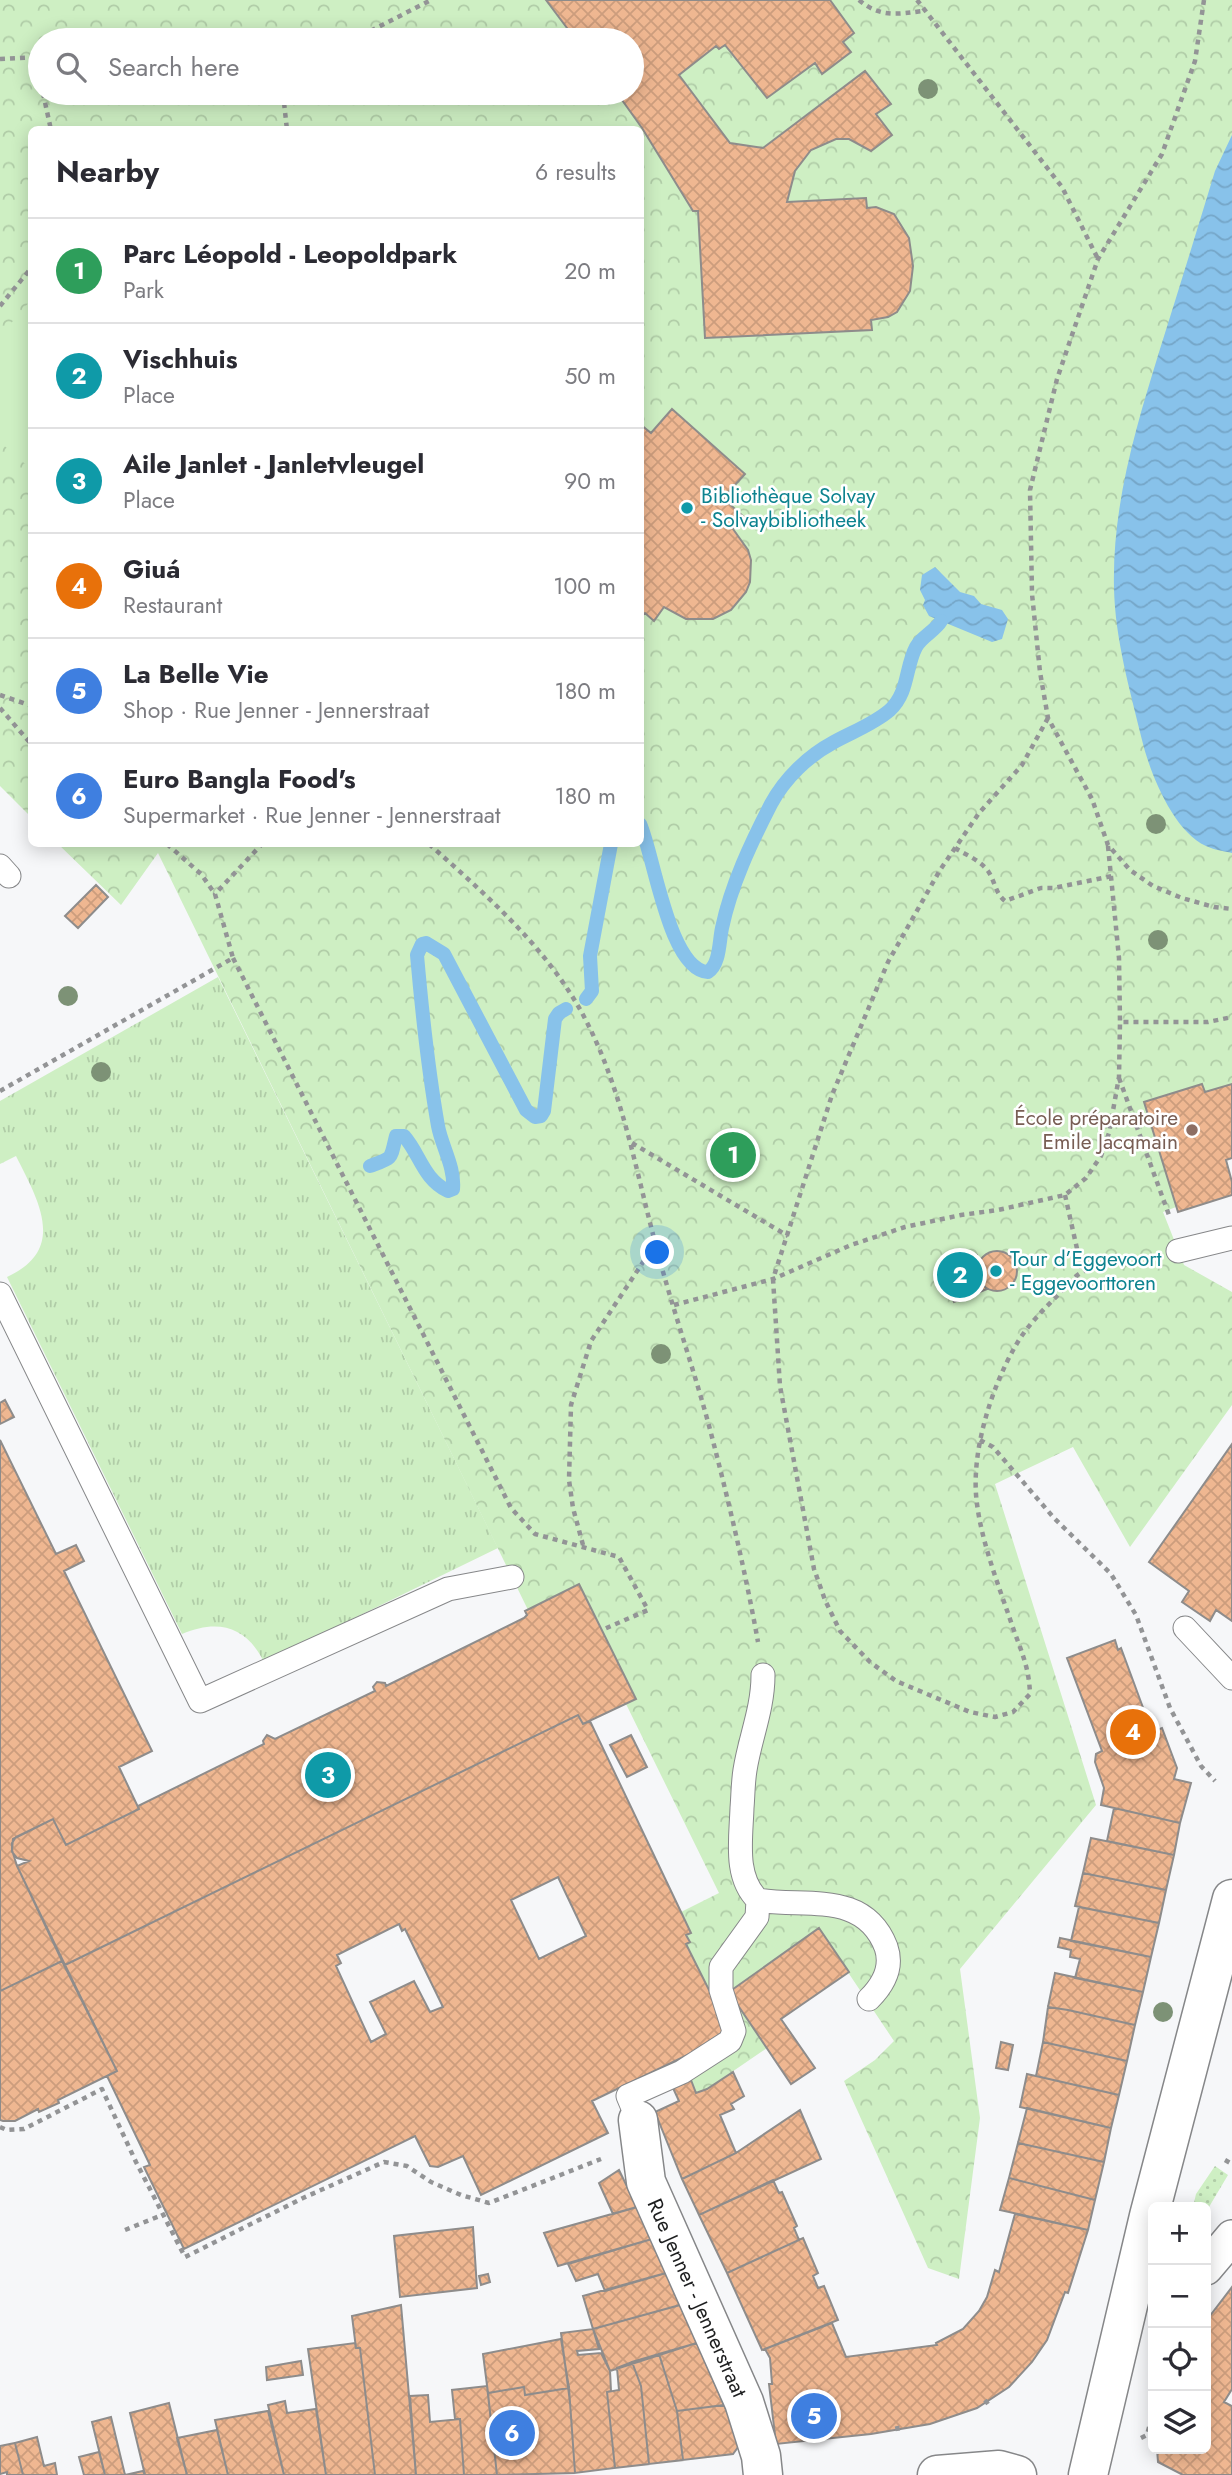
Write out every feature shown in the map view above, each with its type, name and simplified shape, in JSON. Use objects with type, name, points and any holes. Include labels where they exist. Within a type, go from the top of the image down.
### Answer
[{"type":"street","points":[[1088,2475],[1149,2216],[1232,1899]]},
{"type":"street","name":"Rue Jenner - Jennerstraat","points":[[639,2132],[646,2182],[744,2402],[761,2456],[764,2475]]},
{"type":"street","points":[[1209,2265],[1232,2237]]},
{"type":"street","points":[[937,2475],[999,2470],[1017,2475]]},
{"type":"lane","points":[[1178,1251],[1232,1238]]},
{"type":"lane","points":[[0,1294],[200,1701],[448,1589],[512,1577]]},
{"type":"lane","points":[[1185,1628],[1232,1678]]},
{"type":"lane","points":[[763,1675],[761,1708],[744,1771],[740,1851],[749,1891],[758,1900],[830,1903],[864,1916],[881,1934],[890,1958],[882,1986],[869,1999]]},
{"type":"lane","points":[[639,2132],[628,2096],[682,2072],[730,2041],[734,2031],[721,1990],[721,1967],[757,1916],[758,1900]]},
{"type":"path","points":[[376,28],[431,0]]},
{"type":"path","points":[[859,0],[872,10],[894,14],[923,11]]},
{"type":"path","points":[[916,0],[1062,187],[1098,259]]},
{"type":"path","points":[[674,1305],[773,1279],[851,1245],[905,1227],[1065,1195],[1086,1178],[1101,1156],[1109,1133],[1119,1077],[1119,958],[1112,876],[1108,845],[1092,799],[1048,718],[1032,594],[1030,490],[1057,379],[1098,259],[1162,154],[1195,61],[1204,0]]},
{"type":"path","points":[[0,59],[28,58]]},
{"type":"path","points":[[46,105],[50,126]]},
{"type":"path","points":[[285,105],[287,126]]},
{"type":"path","points":[[0,306],[28,272]]},
{"type":"path","points":[[0,695],[28,705]]},
{"type":"path","points":[[0,708],[28,740]]},
{"type":"path","points":[[1048,718],[1022,765],[979,813],[940,870],[888,962],[832,1095],[773,1279],[780,1386],[814,1569],[840,1631],[870,1662],[896,1681],[970,1712],[995,1717],[1013,1712],[1030,1694],[1029,1671],[1011,1622],[977,1502],[977,1453],[999,1381],[1016,1345],[1037,1315],[1082,1271],[1109,1262],[1178,1251]]},
{"type":"path","points":[[1108,845],[1130,870],[1153,886],[1182,898],[1232,909]]},
{"type":"path","points":[[170,847],[201,874],[215,894],[233,958],[511,1508],[535,1534],[620,1557],[648,1609],[602,1630]]},
{"type":"path","points":[[215,894],[259,847]]},
{"type":"path","points":[[432,847],[497,905],[549,963],[602,1051],[620,1099],[655,1244],[713,1440],[751,1603],[763,1675]]},
{"type":"path","points":[[955,848],[980,863],[990,873],[1000,897],[1005,901],[1041,888],[1054,888],[1112,876]]},
{"type":"path","points":[[0,1091],[233,958]]},
{"type":"path","points":[[1120,1022],[1208,1022],[1232,1017]]},
{"type":"path","points":[[1119,1077],[1169,1215]]},
{"type":"path","points":[[631,1142],[788,1236]]},
{"type":"path","points":[[1065,1195],[1082,1271]]},
{"type":"path","points":[[583,1545],[569,1480],[574,1393],[591,1341],[655,1244]]},
{"type":"path","points":[[980,1440],[993,1447],[1054,1518],[1111,1574],[1136,1615],[1170,1708],[1201,1766],[1215,1781]]},
{"type":"path","points":[[0,2127],[7,2130],[24,2129],[102,2089],[162,2215],[186,2257],[303,2198],[384,2162],[407,2166],[441,2186],[489,2203],[639,2132]]},
{"type":"path","points":[[1225,2160],[1232,2164]]},
{"type":"path","points":[[125,2230],[162,2215]]},
{"type":"path","points":[[1138,2440],[1147,2435],[1148,2431]]},
{"type":"green space","points":[[0,0],[1232,0],[1232,1084],[1205,1092],[1202,1084],[1144,1102],[1176,1207],[1163,1212],[1184,1265],[1232,1292],[1232,1405],[1130,1547],[1073,1447],[995,1484],[1096,1805],[960,1969],[980,2118],[959,2279],[928,2268],[844,2081],[875,2060],[894,2041],[819,1929],[729,1992],[767,2048],[707,2089],[696,2093],[690,2080],[666,2091],[656,2071],[731,2034],[686,1944],[690,1942],[686,1935],[691,1933],[681,1912],[719,1893],[626,1704],[636,1698],[579,1584],[528,1610],[158,853],[121,905],[61,847],[644,847],[644,126],[28,126],[28,814],[0,786]]},
{"type":"green space","points":[[28,303],[28,466],[0,442],[0,336]]},
{"type":"green space","points":[[218,977],[498,1548],[264,1662],[249,1640],[230,1629],[207,1627],[182,1634],[7,1277],[26,1266],[37,1252],[42,1238],[43,1222],[39,1206],[16,1156],[0,1164],[0,1101]]},
{"type":"green space","points":[[1215,2166],[1228,2175],[1211,2204],[1194,2202],[1196,2194]]},
{"type":"water","points":[[1232,135],[1232,853],[1209,847],[1183,828],[1157,784],[1146,753],[1124,664],[1115,607],[1114,557],[1121,496],[1134,437],[1215,171]]},
{"type":"water","points":[[935,567],[960,592],[974,596],[981,604],[1002,610],[1008,619],[1002,639],[992,642],[929,616],[920,590],[922,575]]},
{"type":"building","points":[[546,0],[830,0],[854,33],[843,42],[851,52],[822,74],[815,63],[767,98],[725,45],[719,49],[716,46],[679,75],[730,143],[763,148],[865,71],[891,104],[876,114],[892,135],[871,151],[849,139],[836,139],[811,150],[795,171],[787,202],[866,198],[867,208],[876,207],[894,214],[909,238],[913,266],[910,291],[897,312],[888,317],[871,320],[872,330],[705,338],[698,211],[693,211],[644,131],[644,126],[641,126],[626,105],[644,105],[644,28],[567,28]]},
{"type":"building","name":"Bibliothèque Solvay - Solvaybibliotheek","points":[[672,409],[745,474],[723,498],[745,518],[733,529],[748,550],[751,560],[750,582],[746,592],[731,610],[713,619],[686,619],[664,607],[654,621],[644,614],[644,427],[651,433]]},
{"type":"building","points":[[96,885],[108,897],[78,928],[65,916]]},
{"type":"building","name":"École préparatoire Emile Jacqmain","points":[[1202,1084],[1205,1092],[1232,1084],[1232,1158],[1226,1160],[1232,1182],[1232,1195],[1178,1212],[1144,1102]]},
{"type":"building","name":"Tour d’Eggevoort - Eggevoorttoren","points":[[997,1251],[1005,1252],[1011,1257],[1016,1263],[1016,1279],[1011,1285],[1005,1290],[997,1291],[989,1290],[983,1285],[978,1279],[977,1271],[978,1263],[983,1257],[989,1252]]},
{"type":"building","points":[[977,1255],[978,1279],[987,1289],[954,1302],[941,1269]]},
{"type":"building","points":[[5,1400],[14,1417],[0,1424],[0,1403]]},
{"type":"building","points":[[0,1440],[56,1554],[76,1545],[84,1561],[64,1571],[152,1751],[119,1767],[139,1809],[66,1845],[53,1819],[13,1839],[12,1850],[17,1866],[62,1961],[0,1991]]},
{"type":"building","points":[[1232,1444],[1232,1621],[1216,1610],[1210,1621],[1182,1602],[1189,1591],[1149,1562]]},
{"type":"building","points":[[579,1584],[636,1699],[583,1724],[578,1715],[65,1965],[17,1866],[29,1861],[17,1858],[12,1852],[12,1843],[16,1837],[53,1819],[66,1845],[264,1744],[267,1735],[275,1739],[375,1691],[373,1687],[377,1682],[385,1683],[386,1686],[524,1618],[527,1615],[525,1611]]},
{"type":"building","points":[[1115,1640],[1118,1650],[1121,1648],[1152,1732],[1162,1728],[1177,1768],[1174,1779],[1191,1783],[1180,1823],[1101,1805],[1104,1788],[1095,1762],[1096,1754],[1102,1751],[1067,1658]]},
{"type":"building","points":[[578,1715],[583,1724],[590,1721],[691,1933],[686,1935],[690,1942],[686,1944],[731,2034],[592,2101],[608,2133],[481,2195],[463,2156],[438,2167],[430,2166],[415,2136],[184,2249],[144,2167],[150,2165],[107,2076],[117,2071],[65,1965]],"holes":[[[558,1877],[586,1936],[539,1959],[511,1900]],[[399,1924],[402,1931],[405,1929],[443,2007],[430,2012],[414,1981],[370,2002],[386,2034],[371,2042],[336,1966],[341,1963],[337,1955]]]},
{"type":"building","points":[[631,1735],[647,1767],[627,1777],[610,1745]]},
{"type":"building","points":[[1114,1808],[1180,1823],[1174,1855],[1107,1841]]},
{"type":"building","points":[[1091,1838],[1174,1855],[1166,1890],[1083,1873]]},
{"type":"building","points":[[1083,1873],[1166,1890],[1159,1923],[1075,1906]]},
{"type":"building","points":[[1079,1907],[1159,1923],[1151,1957],[1071,1941]]},
{"type":"building","points":[[819,1928],[849,1972],[781,2019],[815,2068],[791,2084],[729,1992]]},
{"type":"building","points":[[1060,1938],[1151,1957],[1143,1992],[1075,1978],[1080,1959],[1070,1957],[1071,1950],[1058,1947]]},
{"type":"building","points":[[62,1961],[117,2071],[39,2112],[38,2109],[15,2121],[0,2120],[0,1991]]},
{"type":"building","points":[[1055,1973],[1143,1992],[1135,2025],[1048,2007]]},
{"type":"building","points":[[1048,2007],[1135,2025],[1127,2061],[1043,2042]]},
{"type":"building","points":[[1001,2042],[1013,2045],[1008,2070],[996,2068]]},
{"type":"building","points":[[1043,2042],[1127,2061],[1119,2095],[1036,2076]]},
{"type":"building","points":[[733,2072],[744,2096],[731,2104],[734,2109],[720,2115],[736,2153],[682,2179],[655,2112],[679,2101],[673,2088],[691,2080],[696,2093]]},
{"type":"building","points":[[1027,2074],[1119,2095],[1111,2128],[1020,2107]]},
{"type":"building","points":[[1027,2108],[1111,2128],[1104,2162],[1018,2143]]},
{"type":"building","points":[[800,2110],[821,2159],[699,2215],[682,2179],[736,2153]]},
{"type":"building","points":[[1018,2143],[1104,2162],[1095,2200],[1009,2178]]},
{"type":"building","points":[[619,2170],[637,2207],[613,2214],[599,2183]]},
{"type":"building","points":[[1009,2178],[1095,2200],[1088,2230],[1000,2210]]},
{"type":"building","points":[[773,2180],[779,2193],[782,2192],[797,2226],[794,2228],[799,2240],[727,2273],[699,2215]]},
{"type":"building","points":[[637,2207],[652,2239],[558,2266],[544,2233]]},
{"type":"building","points":[[1015,2214],[1088,2230],[1068,2293],[1065,2292],[1047,2340],[1032,2362],[1009,2387],[977,2408],[930,2424],[871,2434],[776,2444],[769,2384],[772,2384],[770,2358],[765,2349],[832,2323],[846,2357],[937,2345],[936,2343],[963,2329],[979,2311],[987,2297],[995,2270],[999,2272]]},
{"type":"building","points":[[473,2227],[477,2288],[400,2297],[394,2236]]},
{"type":"building","points":[[803,2238],[818,2273],[813,2276],[818,2288],[824,2286],[838,2320],[762,2350],[727,2273]]},
{"type":"building","points":[[652,2239],[666,2273],[605,2291],[598,2274],[576,2281],[568,2264]]},
{"type":"building","points":[[666,2273],[680,2305],[593,2329],[583,2296]]},
{"type":"building","points":[[488,2274],[490,2282],[481,2285],[479,2276]]},
{"type":"building","points":[[1232,2287],[1232,2389],[1224,2402],[1232,2406],[1232,2475],[1183,2475],[1158,2462],[1157,2454],[1211,2454],[1211,2314]]},
{"type":"building","points":[[401,2305],[416,2475],[375,2475],[360,2348],[356,2348],[352,2316]]},
{"type":"building","points":[[680,2305],[697,2343],[610,2371],[593,2329]]},
{"type":"building","points":[[593,2329],[599,2349],[577,2351],[578,2355],[601,2353],[610,2371],[611,2391],[607,2392],[615,2468],[575,2473],[561,2333]]},
{"type":"building","points":[[561,2339],[569,2388],[525,2395],[524,2387],[488,2393],[483,2354]]},
{"type":"building","points":[[355,2343],[356,2348],[360,2348],[375,2475],[326,2475],[308,2349]]},
{"type":"building","points":[[697,2343],[724,2405],[677,2411],[659,2354]]},
{"type":"building","points":[[659,2354],[677,2411],[683,2460],[649,2464],[641,2386],[632,2362]]},
{"type":"building","points":[[301,2361],[303,2375],[267,2380],[266,2367]]},
{"type":"building","points":[[632,2362],[641,2386],[649,2464],[615,2468],[607,2392],[619,2390],[617,2368]]},
{"type":"building","points":[[487,2386],[497,2475],[464,2475],[460,2419],[455,2419],[452,2390]]},
{"type":"building","points":[[524,2387],[525,2395],[569,2388],[575,2473],[497,2475],[488,2393]]},
{"type":"building","points":[[428,2395],[430,2422],[460,2419],[464,2475],[416,2475],[410,2396]]},
{"type":"building","points":[[285,2401],[287,2413],[316,2409],[326,2475],[284,2475],[268,2405]]},
{"type":"building","points":[[169,2403],[187,2475],[145,2475],[130,2413]]},
{"type":"building","points":[[724,2405],[741,2443],[733,2454],[683,2460],[677,2411]]},
{"type":"building","points":[[268,2411],[284,2475],[228,2475],[215,2420]]},
{"type":"building","points":[[111,2417],[125,2475],[105,2475],[92,2422]]},
{"type":"building","points":[[217,2430],[228,2475],[187,2475],[177,2438]]},
{"type":"building","points":[[37,2437],[44,2466],[55,2463],[57,2475],[23,2475],[15,2443]]},
{"type":"building","points":[[15,2443],[23,2475],[7,2475],[7,2472],[0,2474],[0,2446]]},
{"type":"building","points":[[99,2452],[105,2475],[84,2475],[79,2457]]},
{"type":"building","points":[[143,2471],[145,2475],[125,2475]]},
{"type":"waterway","points":[[644,836],[673,932],[694,966],[708,972],[717,958],[722,928],[736,880],[777,794],[798,768],[815,754],[890,710],[901,696],[916,647],[941,621]]},
{"type":"waterway","points":[[586,999],[592,991],[590,956],[610,847]]},
{"type":"waterway","points":[[370,1166],[390,1157],[396,1136],[404,1136],[433,1180],[448,1191],[453,1189],[450,1165],[438,1126],[428,1062],[417,955],[422,944],[426,943],[444,954],[526,1110],[535,1117],[541,1116],[544,1111],[555,1019],[566,1009]]},
{"type":"place","name":"Bibliothèque Solvay - Solvaybibliotheek","points":[[687,508]]},
{"type":"place","name":"École préparatoire Emile Jacqmain","points":[[1192,1130]]},
{"type":"place","name":"Parc Léopold - Leopoldpark","points":[[733,1155]]},
{"type":"place","name":"Tour d’Eggevoort - Eggevoorttoren","points":[[996,1271]]},
{"type":"place","name":"Vischhuis","points":[[960,1275]]},
{"type":"place","name":"Giuá","points":[[1133,1732]]},
{"type":"place","name":"Aile Janlet - Janletvleugel","points":[[328,1775]]},
{"type":"place","name":"La Belle Vie","points":[[814,2416]]},
{"type":"place","name":"Euro Bangla Food's","points":[[512,2433]]}]
